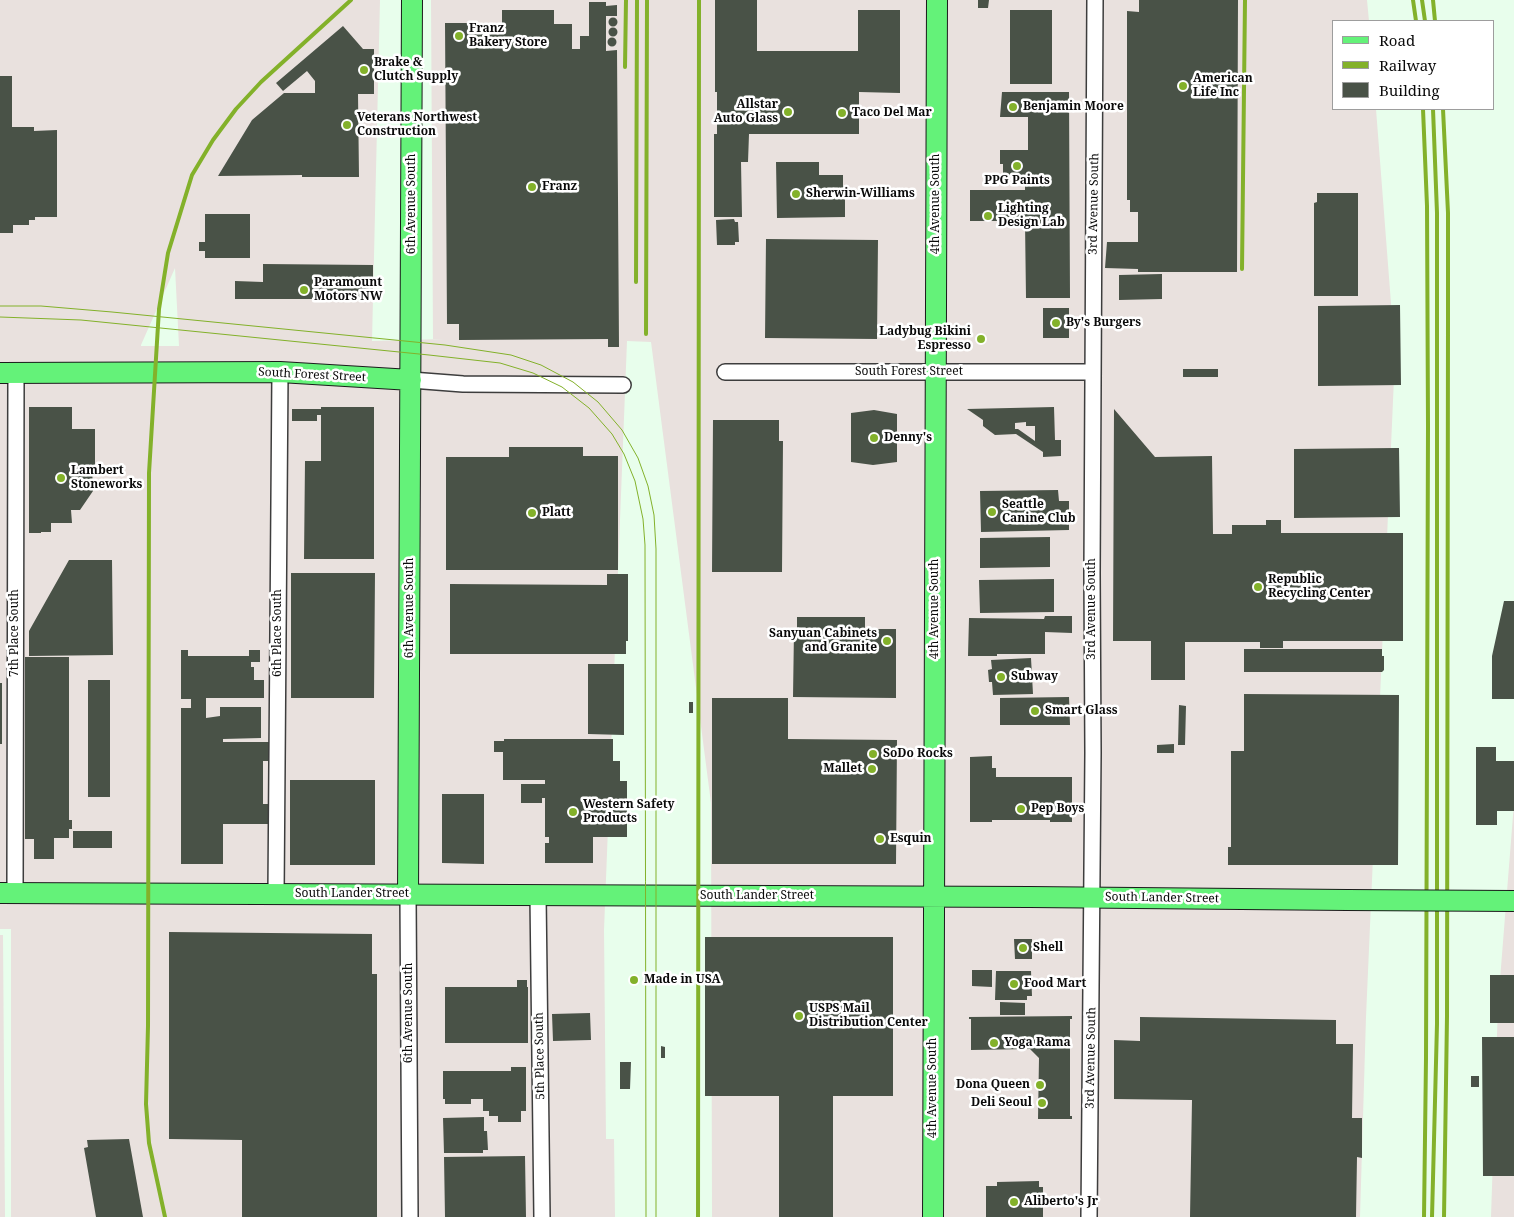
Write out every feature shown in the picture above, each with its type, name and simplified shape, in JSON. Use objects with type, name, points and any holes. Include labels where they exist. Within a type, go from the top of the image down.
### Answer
[{"type":"main road","name":"6th Avenue South","points":[[408,895],[412,0]]},
{"type":"main road","name":"4th Avenue South","points":[[933,1217],[936,0]]},
{"type":"main road","name":"South Forest Street","points":[[8,373],[280,372],[411,380]]},
{"type":"main road","name":"South Lander Street","points":[[7,893],[934,896],[1514,901]]},
{"type":"street","name":"3rd Avenue South","points":[[1089,1217],[1093,752],[1092,372],[1094,0]]},
{"type":"street","name":"6th Place South","points":[[276,894],[280,372]]},
{"type":"street","name":"South Forest Street","points":[[725,372],[1092,372]]},
{"type":"street","name":"7th Place South","points":[[7,893],[8,373]]},
{"type":"street","name":"South Forest Street","points":[[411,380],[463,384],[623,385]]},
{"type":"street","name":"6th Avenue South","points":[[408,895],[410,1217]]},
{"type":"street","name":"5th Place South","points":[[538,895],[542,1217]]},
{"type":"shaded area","points":[[0,0],[380,0],[372,341],[444,339],[433,339],[431,0],[1367,0],[1369,20],[1332,20],[1332,110],[1376,110],[1395,355],[1366,1017],[1360,1217],[712,1217],[711,803],[651,342],[627,341],[604,930],[606,1139],[614,1139],[615,1217],[11,1217],[11,929],[0,929]],"holes":[[[175,268],[179,346],[141,345]]]},
{"type":"shaded area","points":[[1514,803],[1514,1217],[1491,1217],[1498,1005]]},
{"type":"shaded area","points":[[0,935],[3,935],[5,1217],[0,1217]]},
{"type":"building","points":[[715,0],[757,0],[757,51],[858,51],[858,10],[900,10],[900,93],[859,92],[859,134],[749,134],[748,162],[741,162],[742,217],[714,217],[714,134],[717,134]]},
{"type":"building","points":[[978,0],[989,0],[988,8],[978,8]]},
{"type":"building","points":[[1139,0],[1238,0],[1237,272],[1138,272],[1138,269],[1105,268],[1107,242],[1138,242],[1138,212],[1130,212],[1130,200],[1127,200],[1127,11],[1139,12]]},
{"type":"building","name":"Franz","points":[[589,2],[606,2],[606,6],[617,5],[617,16],[606,16],[606,51],[617,50],[619,347],[608,347],[608,339],[459,340],[459,324],[447,324],[445,23],[502,23],[502,10],[554,10],[554,24],[572,24],[572,49],[580,49],[580,36],[589,36]]},
{"type":"building","points":[[1010,10],[1052,10],[1052,84],[1010,84]]},
{"type":"building","points":[[613,18],[617,22],[613,26],[609,22]]},
{"type":"building","points":[[343,26],[363,49],[374,49],[374,94],[358,94],[359,177],[302,177],[302,175],[218,176],[252,120],[284,93],[315,93],[315,81],[307,71],[283,91],[276,83]]},
{"type":"building","points":[[613,28],[617,32],[613,36],[609,32]]},
{"type":"building","points":[[612,38],[616,42],[612,46],[608,42]]},
{"type":"building","points":[[0,76],[12,76],[12,127],[34,127],[34,131],[57,130],[57,217],[35,217],[35,220],[29,220],[29,225],[13,225],[13,233],[0,233]]},
{"type":"building","points":[[1002,92],[1069,92],[1070,298],[1026,298],[1025,222],[1014,222],[1014,226],[1003,226],[1003,221],[970,221],[970,190],[1025,190],[1025,176],[1003,176],[1003,164],[1000,164],[1000,150],[1028,150],[1028,117],[1000,117]]},
{"type":"building","points":[[776,162],[819,162],[819,175],[843,175],[845,217],[777,218]]},
{"type":"building","points":[[1317,193],[1358,193],[1358,296],[1314,296],[1314,203],[1317,202]]},
{"type":"building","points":[[205,214],[250,214],[250,258],[205,258],[205,251],[199,251],[199,242],[205,242]]},
{"type":"building","points":[[734,219],[735,222],[738,222],[739,242],[735,242],[735,245],[717,245],[716,220]]},
{"type":"building","points":[[766,239],[878,240],[877,339],[765,338]]},
{"type":"building","name":"Paramount Motors NW","points":[[263,264],[373,265],[373,299],[235,299],[235,281],[263,282]]},
{"type":"building","points":[[1162,274],[1162,299],[1119,300],[1119,275]]},
{"type":"building","points":[[1400,305],[1401,385],[1318,386],[1318,306]]},
{"type":"building","name":"By's Burgers","points":[[1043,308],[1069,308],[1069,338],[1043,338]]},
{"type":"building","name":"Ladybug Bikini Espresso","points":[[976,336],[985,336],[985,342],[977,342]]},
{"type":"building","points":[[1183,369],[1218,369],[1218,377],[1183,377]]},
{"type":"building","name":"Lambert Stoneworks","points":[[29,407],[72,407],[72,429],[95,429],[95,466],[92,466],[93,491],[80,510],[71,510],[72,523],[51,523],[51,532],[29,533]]},
{"type":"building","points":[[321,407],[374,407],[374,559],[304,559],[305,461],[321,461],[321,415],[317,415],[317,421],[292,421],[292,409],[321,409]]},
{"type":"building","points":[[1054,407],[1055,440],[1061,440],[1061,456],[1043,457],[1043,452],[1016,434],[995,435],[983,426],[983,420],[967,409]],"holes":[[[1026,422],[1026,426],[1035,426],[1035,441],[1018,429],[1015,429],[1015,423]]]},
{"type":"building","name":"Republic Recycling Center","points":[[1114,409],[1155,457],[1212,456],[1213,534],[1232,534],[1232,525],[1266,525],[1266,520],[1281,520],[1281,533],[1403,533],[1403,641],[1283,641],[1283,648],[1260,648],[1260,642],[1185,642],[1185,680],[1151,680],[1151,641],[1113,641]]},
{"type":"building","name":"Denny's","points":[[874,410],[897,414],[897,462],[873,465],[851,462],[851,413]]},
{"type":"building","points":[[713,420],[779,420],[779,441],[783,441],[782,572],[712,572]]},
{"type":"building","name":"Platt","points":[[509,447],[583,447],[583,456],[618,456],[618,570],[446,570],[446,457],[509,457]]},
{"type":"building","points":[[1399,448],[1400,517],[1294,518],[1294,449]]},
{"type":"building","points":[[1058,490],[1059,501],[1069,501],[1069,530],[981,532],[980,491]]},
{"type":"building","points":[[1050,537],[1050,567],[980,568],[980,538]]},
{"type":"building","points":[[69,560],[112,560],[113,655],[29,656],[29,631]]},
{"type":"building","points":[[291,573],[375,573],[374,698],[291,698]]},
{"type":"building","points":[[607,574],[628,574],[628,641],[626,641],[626,654],[450,654],[450,584],[607,585]]},
{"type":"building","points":[[1054,579],[1054,612],[980,613],[979,580]]},
{"type":"building","points":[[1504,601],[1514,601],[1514,699],[1492,699],[1492,656]]},
{"type":"building","points":[[1045,616],[1072,616],[1072,633],[1045,632],[1045,654],[968,656],[969,618],[1044,619]]},
{"type":"building","points":[[797,617],[865,617],[865,629],[896,629],[896,698],[793,697],[794,630],[797,630]]},
{"type":"building","points":[[1244,649],[1382,649],[1384,670],[1382,672],[1244,672]]},
{"type":"building","points":[[181,650],[188,650],[188,656],[249,656],[249,650],[260,650],[260,662],[251,662],[251,667],[254,667],[254,680],[264,680],[264,698],[206,698],[206,718],[220,716],[220,707],[261,707],[261,738],[223,739],[223,742],[269,742],[269,761],[263,761],[263,804],[270,804],[270,824],[223,824],[223,864],[181,864],[181,708],[191,708],[191,699],[181,699]]},
{"type":"building","points":[[25,657],[69,657],[69,820],[72,820],[72,829],[69,829],[69,838],[54,838],[54,859],[34,859],[34,839],[25,839]]},
{"type":"building","points":[[1031,658],[1033,694],[993,695],[992,682],[989,682],[988,670],[992,669],[991,660]]},
{"type":"building","points":[[588,664],[624,664],[624,735],[588,734]]},
{"type":"building","points":[[88,680],[110,680],[110,797],[88,797]]},
{"type":"building","points":[[0,683],[2,683],[2,744],[0,744]]},
{"type":"building","points":[[1244,694],[1399,695],[1398,865],[1228,865],[1228,847],[1231,847],[1231,751],[1244,751]]},
{"type":"building","name":"Smart Glass","points":[[1069,697],[1070,725],[1000,725],[1000,698]]},
{"type":"building","points":[[712,698],[788,698],[788,739],[897,740],[896,864],[712,864]]},
{"type":"building","points":[[689,702],[693,702],[693,713],[689,713]]},
{"type":"building","points":[[1179,705],[1186,706],[1185,745],[1178,745]]},
{"type":"building","points":[[504,739],[613,739],[613,761],[620,761],[620,781],[627,781],[627,837],[593,837],[593,863],[545,863],[545,843],[549,843],[549,837],[545,837],[545,798],[542,798],[542,803],[521,803],[521,784],[545,784],[545,780],[503,780],[503,752],[494,752],[494,741],[504,741]]},
{"type":"building","points":[[1174,744],[1174,753],[1157,753],[1157,745]]},
{"type":"building","points":[[1476,747],[1496,747],[1496,761],[1514,761],[1514,811],[1497,811],[1497,825],[1476,825]]},
{"type":"building","points":[[992,756],[992,768],[996,768],[996,777],[1072,777],[1072,822],[992,820],[992,822],[970,822],[970,757]]},
{"type":"building","points":[[290,780],[375,780],[375,865],[290,865]]},
{"type":"building","points":[[442,794],[484,794],[484,864],[442,863]]},
{"type":"building","points":[[73,831],[112,831],[112,848],[73,848]]},
{"type":"building","points":[[169,932],[372,934],[372,974],[377,974],[377,1217],[242,1217],[242,1140],[169,1139]]},
{"type":"building","name":"USPS Mail Distribution Center","points":[[705,937],[893,937],[893,1096],[833,1096],[833,1217],[779,1217],[779,1096],[705,1096]]},
{"type":"building","name":"Shell","points":[[1014,939],[1032,939],[1032,959],[1015,959]]},
{"type":"building","points":[[972,970],[992,970],[992,987],[972,986]]},
{"type":"building","name":"Food Mart","points":[[996,971],[1031,971],[1032,996],[1027,996],[1027,1000],[995,1000]]},
{"type":"building","points":[[1490,975],[1514,975],[1514,1023],[1490,1023]]},
{"type":"building","points":[[517,980],[527,980],[528,1043],[445,1043],[445,987],[517,987]]},
{"type":"building","points":[[1000,1002],[1025,1003],[1025,1015],[1000,1015]]},
{"type":"building","points":[[590,1013],[591,1040],[553,1041],[552,1014]]},
{"type":"building","points":[[1072,1016],[1072,1019],[1070,1019],[1070,1116],[1072,1116],[1072,1119],[1038,1119],[1039,1058],[1030,1049],[971,1050],[971,1019],[969,1017]]},
{"type":"building","points":[[1140,1017],[1336,1020],[1336,1044],[1353,1044],[1352,1118],[1362,1118],[1362,1158],[1357,1157],[1356,1217],[1190,1217],[1192,1100],[1114,1099],[1114,1040],[1140,1041]]},
{"type":"building","points":[[1482,1037],[1514,1037],[1514,1176],[1483,1176]]},
{"type":"building","points":[[661,1046],[665,1047],[665,1058],[661,1058]]},
{"type":"building","points":[[620,1062],[631,1062],[630,1089],[620,1089]]},
{"type":"building","points":[[511,1067],[526,1067],[526,1111],[521,1111],[521,1122],[498,1122],[498,1116],[489,1116],[489,1111],[483,1111],[483,1099],[471,1099],[471,1104],[445,1104],[445,1099],[443,1099],[443,1071],[511,1071]]},
{"type":"building","points":[[1471,1076],[1479,1076],[1479,1087],[1471,1087]]},
{"type":"building","points":[[484,1117],[484,1131],[487,1131],[488,1150],[483,1150],[483,1153],[444,1153],[443,1118]]},
{"type":"building","points":[[129,1139],[143,1217],[96,1217],[84,1148],[88,1147],[87,1140]]},
{"type":"building","points":[[525,1156],[526,1217],[445,1217],[444,1157]]},
{"type":"building","name":"Aliberto's Jr","points":[[1039,1181],[1039,1187],[1043,1187],[1043,1217],[986,1217],[986,1186],[997,1186],[997,1182]]},
{"type":"tram line","points":[[0,306],[41,306],[112,312],[445,345],[511,355],[541,365],[573,382],[598,402],[622,430],[638,458],[648,486],[654,515],[656,549],[656,1217]]},
{"type":"tram line","points":[[0,317],[81,320],[500,363],[533,373],[562,387],[589,408],[612,434],[624,454],[635,481],[643,519],[645,545],[646,1217]]},
{"type":"railway","points":[[165,1217],[149,1143],[146,1104],[148,1026],[149,473],[159,309],[168,253],[192,175],[213,140],[236,109],[261,82],[351,0]]},
{"type":"railway","points":[[625,67],[626,0]]},
{"type":"railway","points":[[636,282],[637,0]]},
{"type":"railway","points":[[646,334],[647,0]]},
{"type":"railway","points":[[698,1217],[699,0]]},
{"type":"railway","points":[[1242,269],[1245,0]]},
{"type":"railway","points":[[1413,0],[1416,20]]},
{"type":"railway","points":[[1422,0],[1425,20]]},
{"type":"railway","points":[[1433,0],[1435,20]]},
{"type":"railway","points":[[1423,110],[1427,206],[1428,426],[1424,1217]]},
{"type":"railway","points":[[1432,1217],[1437,1024],[1437,213],[1433,110]]},
{"type":"railway","points":[[1443,110],[1448,213],[1447,1016],[1444,1217]]},
{"type":"place","name":"Franz Bakery Store","points":[[459,36]]},
{"type":"place","name":"Brake & Clutch Supply","points":[[364,70]]},
{"type":"place","name":"American Life Inc","points":[[1183,86]]},
{"type":"place","name":"Benjamin Moore","points":[[1013,107]]},
{"type":"place","name":"Allstar Auto Glass","points":[[788,112]]},
{"type":"place","name":"Taco Del Mar","points":[[842,113]]},
{"type":"place","name":"Veterans Northwest Construction","points":[[347,125]]},
{"type":"place","name":"PPG Paints","points":[[1017,166]]},
{"type":"place","name":"Franz","points":[[532,187]]},
{"type":"place","name":"Sherwin-Williams","points":[[796,194]]},
{"type":"place","name":"Lighting Design Lab","points":[[988,216]]},
{"type":"place","name":"Paramount Motors NW","points":[[304,290]]},
{"type":"place","name":"By's Burgers","points":[[1056,323]]},
{"type":"place","name":"Ladybug Bikini Espresso","points":[[981,339]]},
{"type":"place","name":"Denny's","points":[[874,438]]},
{"type":"place","name":"Lambert Stoneworks","points":[[61,478]]},
{"type":"place","name":"Seattle Canine Club","points":[[992,512]]},
{"type":"place","name":"Platt","points":[[532,513]]},
{"type":"place","name":"Republic Recycling Center","points":[[1258,587]]},
{"type":"place","name":"Sanyuan Cabinets and Granite","points":[[887,641]]},
{"type":"place","name":"Subway","points":[[1001,677]]},
{"type":"place","name":"Smart Glass","points":[[1035,711]]},
{"type":"place","name":"SoDo Rocks","points":[[873,754]]},
{"type":"place","name":"Mallet","points":[[872,769]]},
{"type":"place","name":"Pep Boys","points":[[1021,809]]},
{"type":"place","name":"Western Safety Products","points":[[573,812]]},
{"type":"place","name":"Esquin","points":[[880,839]]},
{"type":"place","name":"Shell","points":[[1023,948]]},
{"type":"place","name":"Made in USA","points":[[634,980]]},
{"type":"place","name":"Food Mart","points":[[1014,984]]},
{"type":"place","name":"USPS Mail Distribution Center","points":[[799,1016]]},
{"type":"place","name":"Yoga Rama","points":[[994,1043]]},
{"type":"place","name":"Dona Queen","points":[[1040,1085]]},
{"type":"place","name":"Deli Seoul","points":[[1042,1103]]},
{"type":"place","name":"Aliberto's Jr","points":[[1014,1202]]}]
